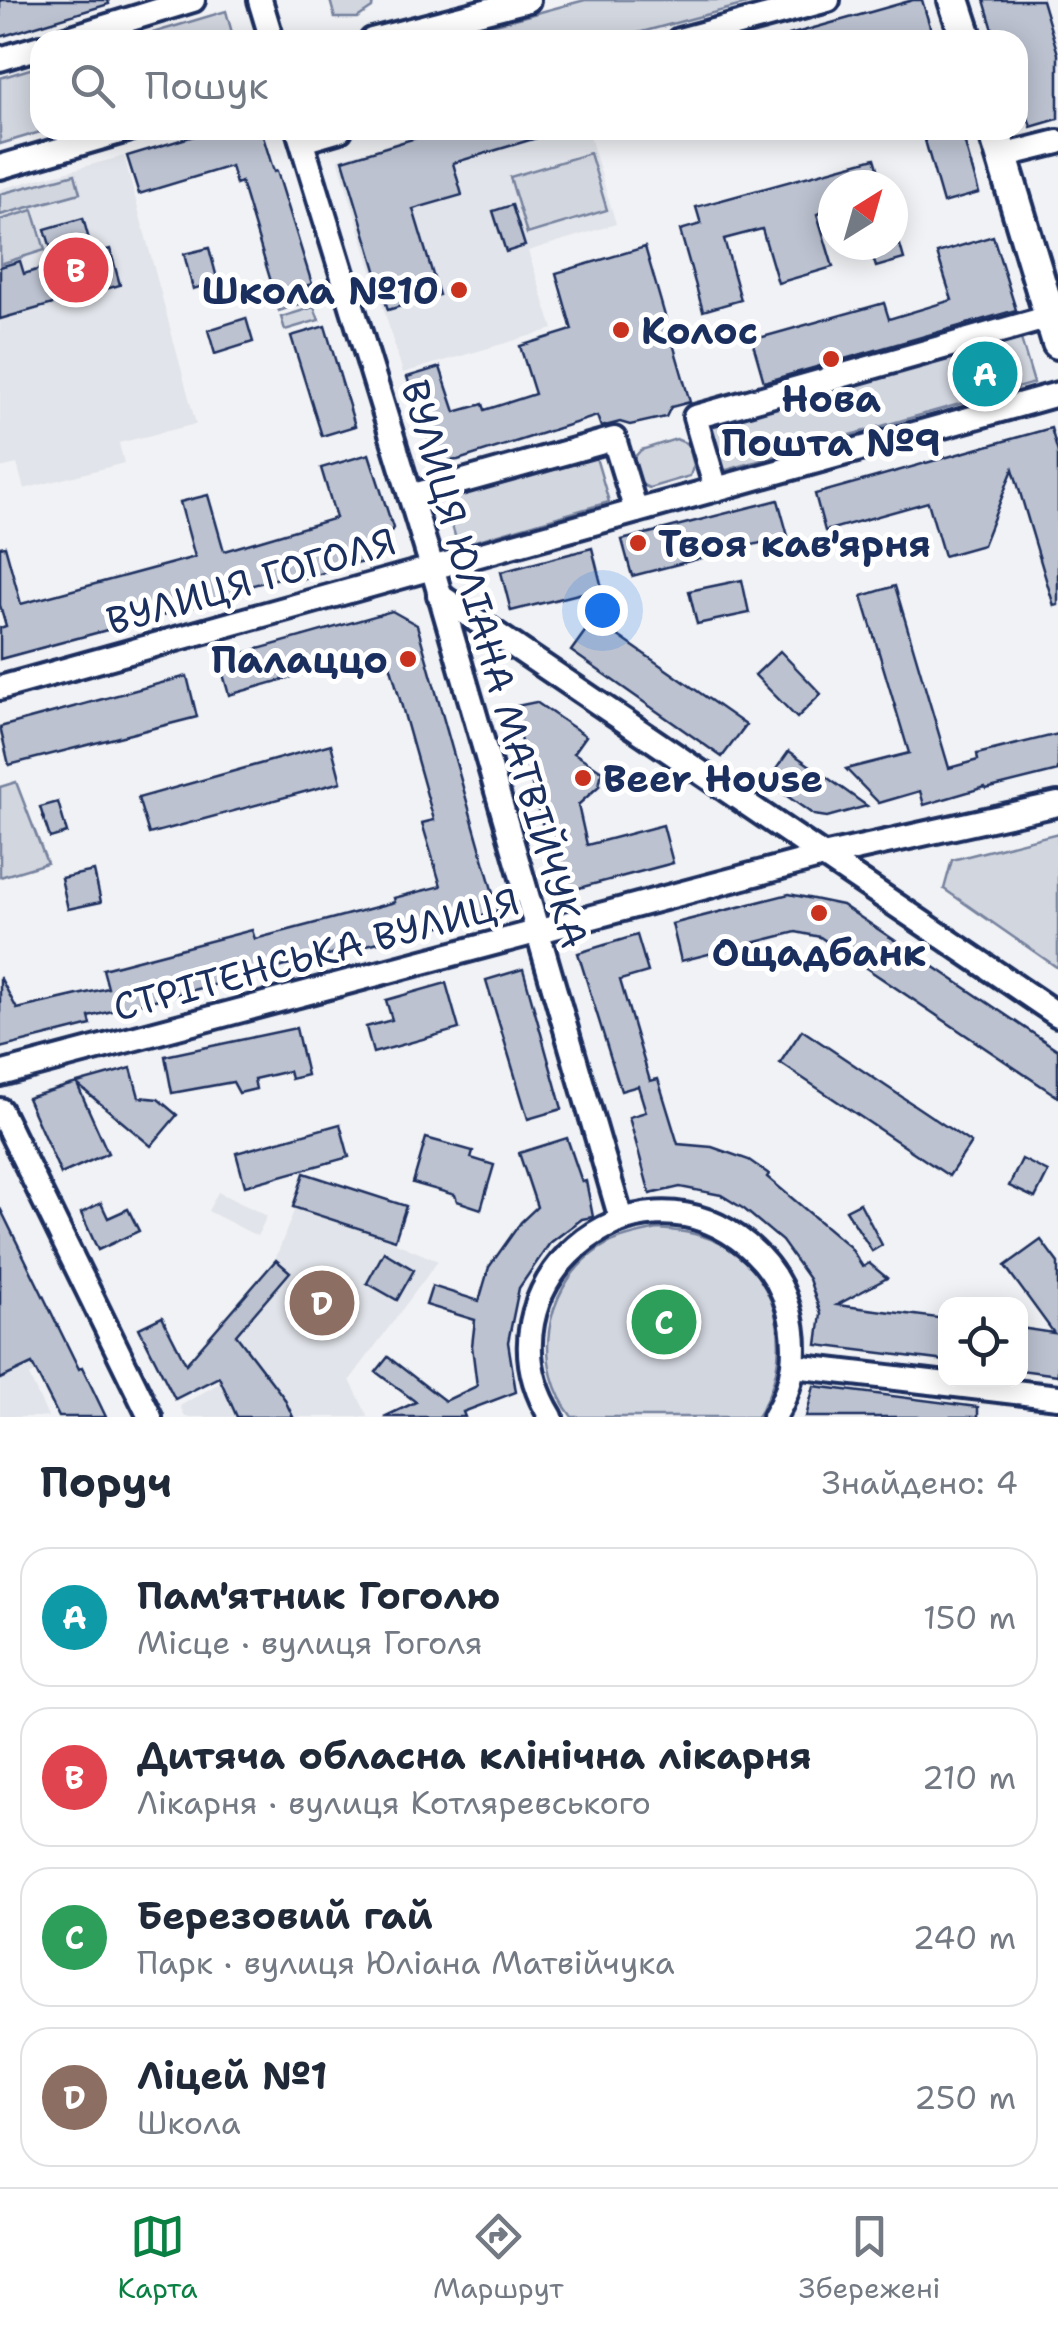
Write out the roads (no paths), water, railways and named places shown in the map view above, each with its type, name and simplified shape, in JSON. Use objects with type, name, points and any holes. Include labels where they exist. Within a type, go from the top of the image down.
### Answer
[{"type":"main road","points":[[954,0],[964,30]]},
{"type":"main road","points":[[998,143],[1054,330]]},
{"type":"street","points":[[95,30],[194,0]]},
{"type":"street","points":[[260,0],[269,30]]},
{"type":"street","points":[[411,30],[528,0]]},
{"type":"street","points":[[716,30],[828,0]]},
{"type":"street","points":[[0,59],[30,50]]},
{"type":"street","points":[[0,167],[93,140]]},
{"type":"street","name":"ВУЛИЦЯ ЮЛІАНА МАТВІЙЧУКА","points":[[301,140],[432,568],[621,1219]]},
{"type":"street","points":[[998,143],[1058,142]]},
{"type":"street","points":[[716,488],[694,417],[1054,330]]},
{"type":"street","name":"ВУЛИЦЯ ГОГОЛЯ","points":[[0,688],[1058,394]]},
{"type":"street","name":"ВУЛИЦЯ ГОГОЛЯ","points":[[410,496],[614,439],[636,511]]},
{"type":"street","points":[[440,595],[1058,1016]]},
{"type":"street","name":"СТРІТЕНСЬКА ВУЛИЦЯ","points":[[0,1074],[823,856],[1058,804]]},
{"type":"street","points":[[0,1110],[150,1417]]},
{"type":"street","points":[[546,1416],[534,1382],[529,1349],[533,1315],[545,1283],[564,1256],[590,1234],[621,1219],[659,1213],[698,1218],[733,1233],[762,1258],[783,1291],[794,1328],[794,1366],[783,1403],[774,1417]]},
{"type":"street","points":[[794,1366],[1058,1398]]},
{"type":"place","name":"Дитяча обласна клінічна лікарня","points":[[76,270]]},
{"type":"place","name":"Школа №10","points":[[459,290]]},
{"type":"place","name":"Колос","points":[[621,330]]},
{"type":"place","name":"Нова Пошта №9","points":[[831,359]]},
{"type":"place","name":"Пам'ятник Гоголю","points":[[985,374]]},
{"type":"place","name":"Твоя кав'ярня","points":[[638,543]]},
{"type":"place","name":"Палаццо","points":[[408,659]]},
{"type":"place","name":"Beer House","points":[[583,778]]},
{"type":"place","name":"Ощадбанк","points":[[819,913]]},
{"type":"place","name":"Ліцей №1","points":[[322,1303]]},
{"type":"place","name":"Березовий гай","points":[[664,1322]]}]
